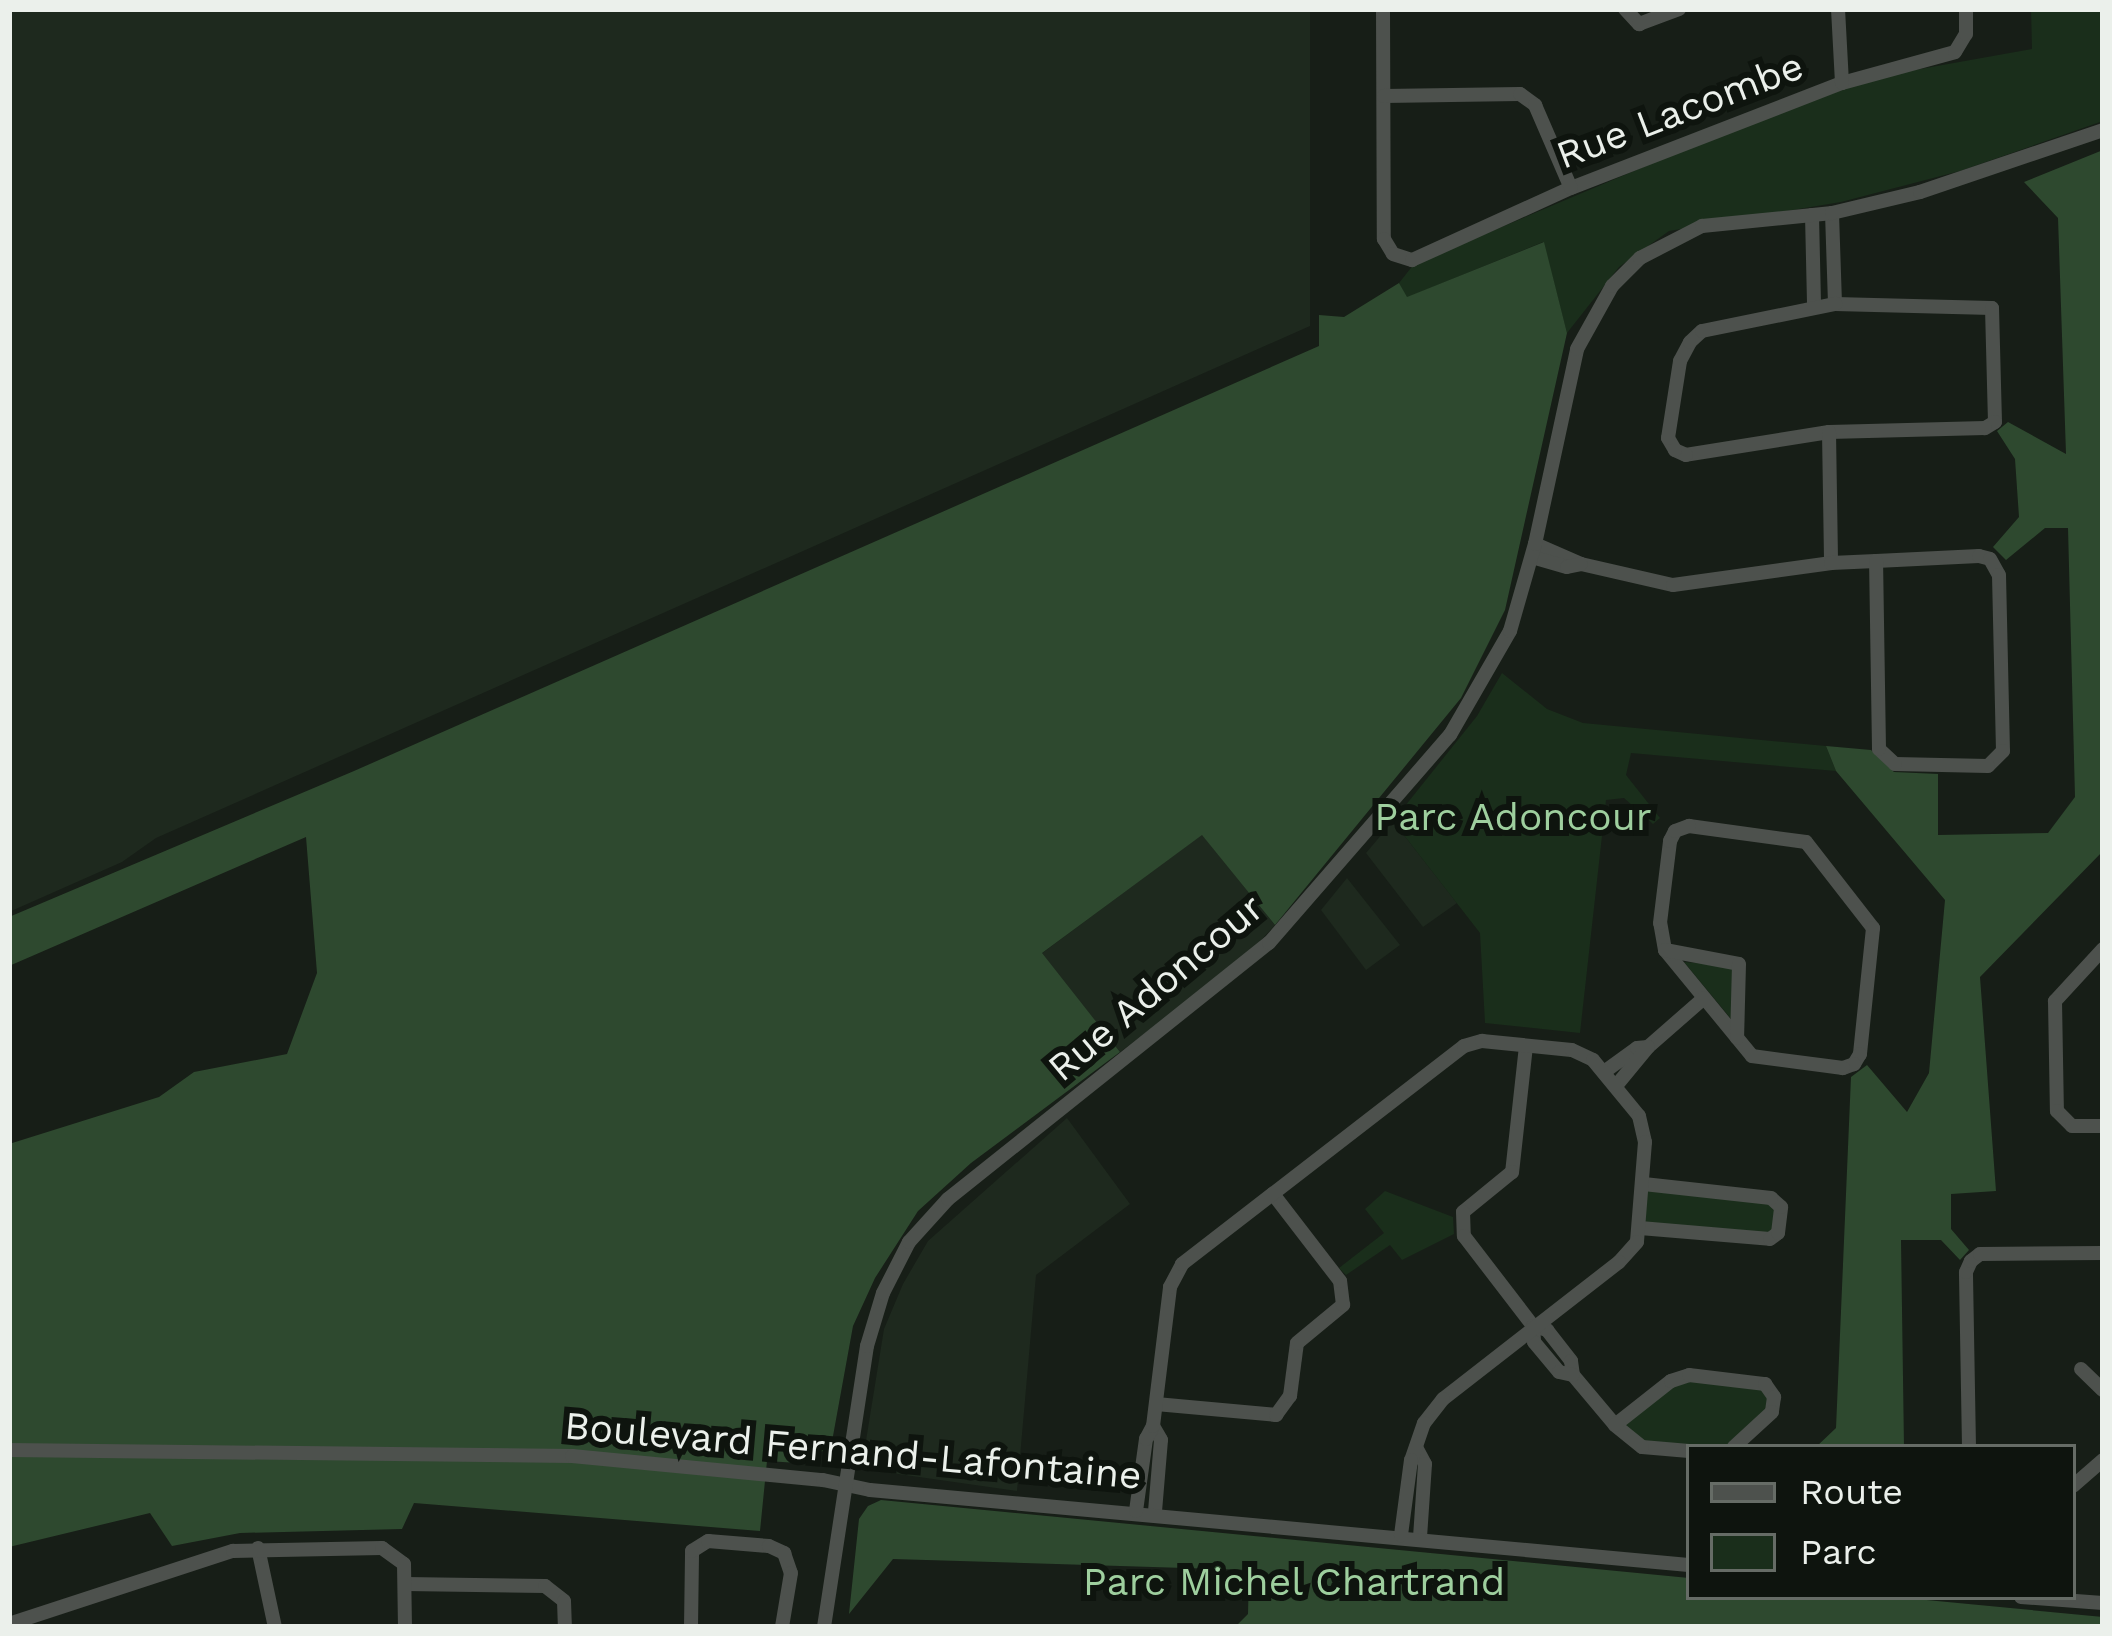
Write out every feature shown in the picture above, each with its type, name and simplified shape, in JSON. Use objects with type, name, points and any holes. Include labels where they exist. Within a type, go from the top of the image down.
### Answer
[{"type":"street","points":[[1383,9],[1384,96],[1520,94],[1535,105],[1570,188]]},
{"type":"street","points":[[1625,9],[1639,24],[1679,9]]},
{"type":"street","points":[[1838,9],[1842,83]]},
{"type":"street","name":"Rue Lacombe","points":[[1384,96],[1384,239],[1393,254],[1412,260],[1570,188],[1842,83],[1955,52],[1966,34],[1966,9]]},
{"type":"street","name":"Rue Adoncour","points":[[824,1627],[867,1346],[883,1293],[909,1242],[948,1199],[1269,943],[1402,795],[1460,720],[1510,631],[1534,550],[1577,349],[1612,286],[1640,258],[1702,226],[1832,213],[1921,192],[2103,130]]},
{"type":"street","points":[[1832,213],[1834,304]]},
{"type":"street","points":[[1812,215],[1814,305]]},
{"type":"street","points":[[1834,304],[1993,308],[2000,415],[1985,428],[1829,432],[1686,455],[1668,438],[1680,361],[1702,331],[1834,304]]},
{"type":"street","points":[[1829,432],[1831,563]]},
{"type":"street","points":[[1534,550],[1672,585],[1831,563],[1876,560],[1979,556],[1996,567],[2003,751],[1988,766],[1894,764],[1879,749],[1876,560]]},
{"type":"street","points":[[1689,826],[1794,837],[1818,852],[1874,928],[1860,1054],[1843,1068],[1763,1060],[1737,1038],[1665,950],[1660,923],[1675,831],[1689,826]]},
{"type":"street","points":[[2103,949],[2055,1001],[2057,1111],[2072,1126],[2103,1126]]},
{"type":"street","points":[[1665,950],[1739,964],[1737,1038]]},
{"type":"street","points":[[1616,1087],[1648,1047],[1704,998]]},
{"type":"street","points":[[1136,1511],[1175,1272],[1463,1046],[1482,1040],[1572,1050],[1604,1072],[1639,1116],[1644,1184],[1637,1242],[1619,1262],[1443,1399],[1424,1423],[1401,1535]]},
{"type":"street","points":[[1526,1046],[1512,1172],[1462,1212],[1464,1235],[1533,1326],[1534,1342],[1559,1372],[1573,1375],[1615,1425],[1642,1447],[1686,1451]]},
{"type":"street","points":[[1604,1072],[1636,1048],[1648,1047]]},
{"type":"street","points":[[1640,1228],[1770,1239],[1778,1233],[1780,1220],[1781,1207],[1771,1198],[1644,1184]]},
{"type":"street","points":[[1156,1404],[1276,1414],[1290,1396],[1297,1343],[1343,1305],[1340,1281],[1274,1194]]},
{"type":"street","points":[[1969,1444],[1966,1272],[1971,1261],[1980,1254],[2103,1253]]},
{"type":"street","points":[[2081,1369],[2103,1390]]},
{"type":"street","points":[[1615,1425],[1671,1381],[1689,1375],[1765,1384],[1774,1397],[1772,1412],[1737,1444]]},
{"type":"street","points":[[1153,1426],[1161,1441],[1155,1512]]},
{"type":"street","points":[[1418,1449],[1425,1464],[1420,1538]]},
{"type":"street","name":"Boulevard Fernand-Lafontaine","points":[[9,1450],[572,1456],[1686,1565]]},
{"type":"street","points":[[2076,1483],[2103,1460]]},
{"type":"street","points":[[692,1627],[692,1551],[708,1541],[772,1547],[784,1553],[791,1574],[782,1627]]},
{"type":"street","points":[[258,1548],[275,1627]]},
{"type":"street","points":[[9,1624],[233,1551],[258,1548],[389,1550],[403,1561],[405,1627]]},
{"type":"street","points":[[405,1584],[550,1587],[564,1601],[566,1627]]},
{"type":"street","points":[[2062,1600],[2103,1603]]},
{"type":"shaded area","points":[[9,9],[1310,9],[1310,326],[156,838],[122,862],[9,912]]},
{"type":"shaded area","points":[[1393,821],[1457,903],[1423,927],[1366,853]]},
{"type":"shaded area","points":[[1202,834],[1275,925],[1241,962],[1120,1052],[1041,954]]},
{"type":"shaded area","points":[[1347,878],[1400,945],[1366,970],[1321,910]]},
{"type":"shaded area","points":[[1067,1118],[1130,1204],[1036,1275],[1017,1491],[870,1470],[864,1453],[884,1329],[903,1284],[928,1241]]},
{"type":"green space","points":[[2031,9],[2103,9],[2103,121],[1960,171],[1841,202],[1669,231],[1619,267],[1567,333],[1543,242],[1406,298],[1399,283],[1414,264],[1842,83],[2032,49]]},
{"type":"green space","points":[[2103,150],[2103,851],[1980,977],[1996,1191],[1951,1194],[1951,1229],[1969,1250],[1960,1260],[1941,1240],[1901,1240],[1904,1444],[1819,1444],[1836,1428],[1851,1077],[1867,1065],[1907,1112],[1929,1073],[1945,900],[1836,771],[1826,746],[1871,750],[1894,772],[1938,774],[1938,835],[2048,833],[2075,797],[2068,528],[2045,528],[2006,560],[1993,547],[2019,517],[2015,459],[1997,431],[2008,422],[2066,454],[2058,218],[2024,182]]},
{"type":"green space","points":[[1544,242],[1567,333],[1505,610],[1461,698],[1275,925],[1202,835],[1042,953],[1120,1052],[971,1163],[918,1211],[875,1278],[853,1326],[831,1447],[798,1463],[767,1461],[760,1531],[414,1503],[402,1529],[240,1533],[172,1546],[150,1513],[9,1547],[9,1144],[159,1097],[194,1072],[287,1054],[317,973],[306,837],[9,966],[9,917],[354,771],[1319,346],[1319,315],[1344,317],[1399,283],[1407,297]]},
{"type":"green space","name":"Parc Adoncour","points":[[1502,673],[1547,709],[1583,723],[1826,746],[1836,771],[1631,753],[1626,775],[1660,818],[1653,824],[1624,798],[1606,800],[1580,1033],[1485,1023],[1480,933],[1393,821],[1477,716]]},
{"type":"green space","points":[[1684,962],[1734,966],[1732,1020]]},
{"type":"green space","points":[[1644,1184],[1771,1198],[1781,1207],[1778,1233],[1640,1228]]},
{"type":"green space","points":[[1385,1191],[1453,1217],[1454,1234],[1402,1260],[1390,1245],[1346,1275],[1339,1268],[1384,1233],[1365,1209]]},
{"type":"green space","points":[[1671,1381],[1765,1384],[1772,1412],[1737,1444],[1642,1447],[1615,1425]]},
{"type":"green space","name":"Parc Michel Chartrand","points":[[881,1500],[1686,1578],[1686,1600],[1926,1600],[2103,1617],[2103,1627],[1235,1627],[1248,1614],[1249,1570],[893,1559],[849,1614],[859,1519],[868,1506]]}]
